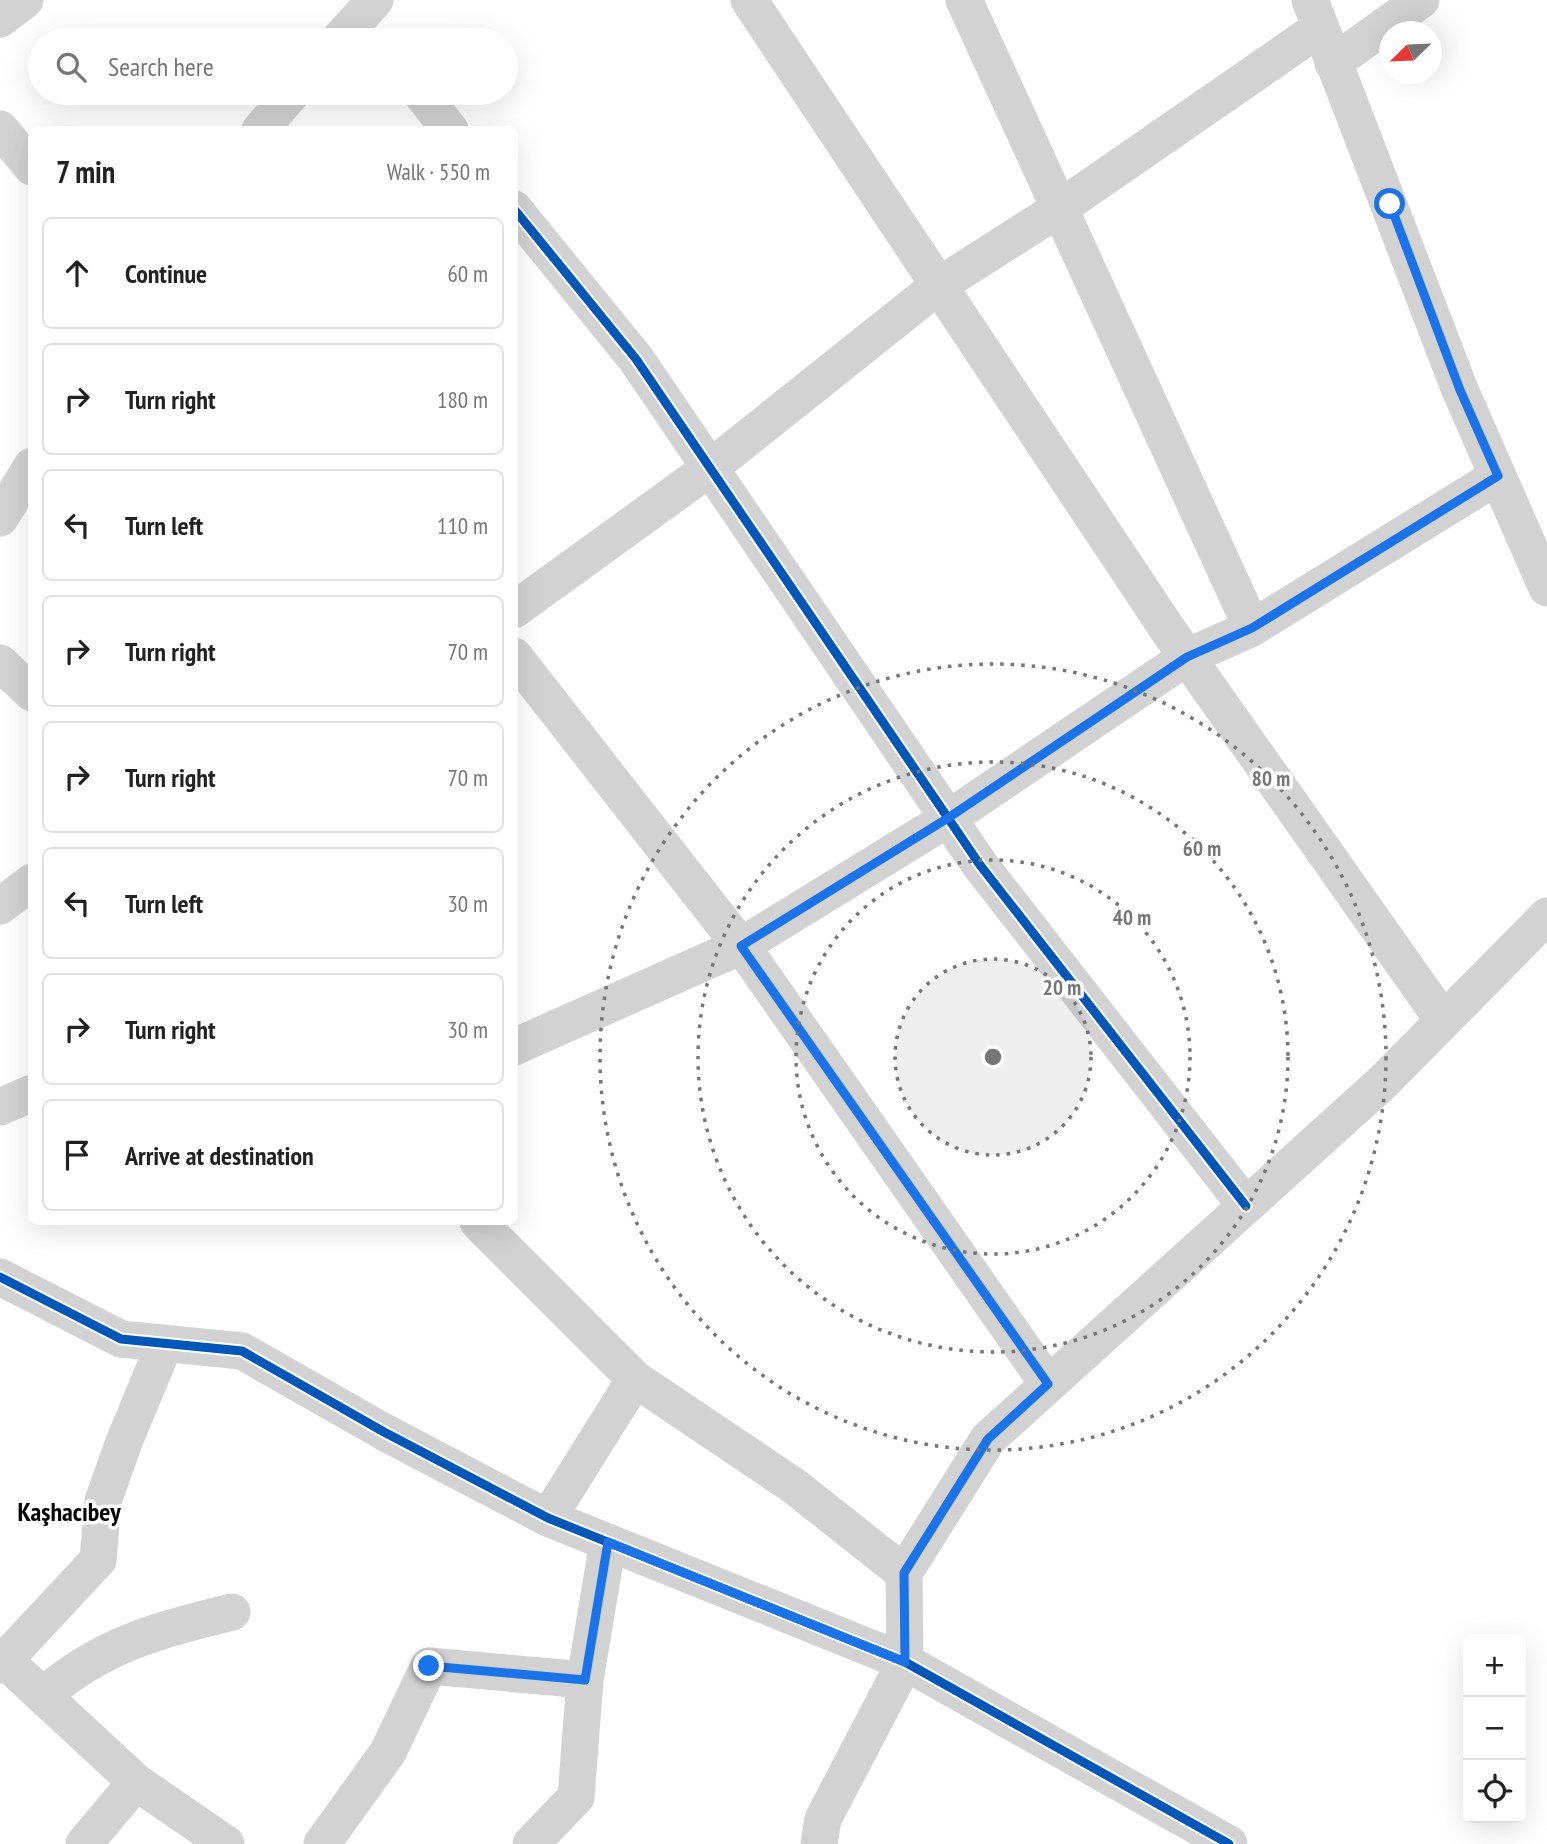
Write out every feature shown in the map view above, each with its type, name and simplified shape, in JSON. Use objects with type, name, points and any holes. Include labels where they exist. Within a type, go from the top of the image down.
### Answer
[{"type":"street","points":[[0,19],[25,0]]},
{"type":"street","points":[[749,0],[1187,657],[1443,1020]]},
{"type":"street","points":[[964,0],[1057,209],[1252,628]]},
{"type":"street","points":[[1333,63],[1421,0]]},
{"type":"street","points":[[518,607],[710,468],[938,286],[1057,209],[1315,14],[1460,390],[1547,588]]},
{"type":"street","points":[[263,126],[282,105]]},
{"type":"street","points":[[430,105],[447,126]]},
{"type":"street","points":[[0,128],[28,162]]},
{"type":"street","points":[[518,214],[636,359],[980,865],[1246,1206]]},
{"type":"street","points":[[0,518],[28,472]]},
{"type":"street","points":[[518,1045],[741,946],[948,818],[1187,657],[1252,628],[1498,476]]},
{"type":"street","points":[[518,661],[741,946],[1048,1384]]},
{"type":"street","points":[[0,663],[28,689]]},
{"type":"street","points":[[0,906],[28,885]]},
{"type":"street","points":[[819,1844],[823,1819],[905,1662],[904,1573],[988,1439],[1382,1082],[1547,916]]},
{"type":"street","points":[[0,1107],[28,1095]]},
{"type":"street","points":[[481,1225],[635,1379],[794,1486],[904,1573]]},
{"type":"street","points":[[0,1276],[121,1339],[242,1351],[384,1432],[548,1518],[905,1662],[1229,1844]]},
{"type":"street","points":[[165,1343],[103,1501],[98,1560],[2,1660],[45,1694],[136,1782],[226,1844]]},
{"type":"street","points":[[548,1518],[635,1379]]},
{"type":"street","points":[[531,1844],[576,1797],[585,1680],[608,1542]]},
{"type":"street","points":[[45,1694],[74,1669],[145,1634],[232,1612]]},
{"type":"street","points":[[322,1844],[388,1752],[429,1666],[585,1680]]},
{"type":"street","points":[[83,1844],[136,1782]]},
{"type":"cycle path","points":[[518,214],[636,359],[980,865],[1246,1206]]},
{"type":"cycle path","points":[[0,1277],[121,1339],[242,1351],[384,1432],[548,1518],[905,1662],[1229,1844]]},
{"type":"district","name":"Kaşhacıbey","points":[[69,1511]]},
{"type":"route","points":[[429,1666],[585,1680],[608,1542],[905,1662],[904,1573],[988,1439],[1048,1384],[741,946],[948,818],[1187,657],[1252,628],[1498,476],[1460,390],[1390,204]]}]
